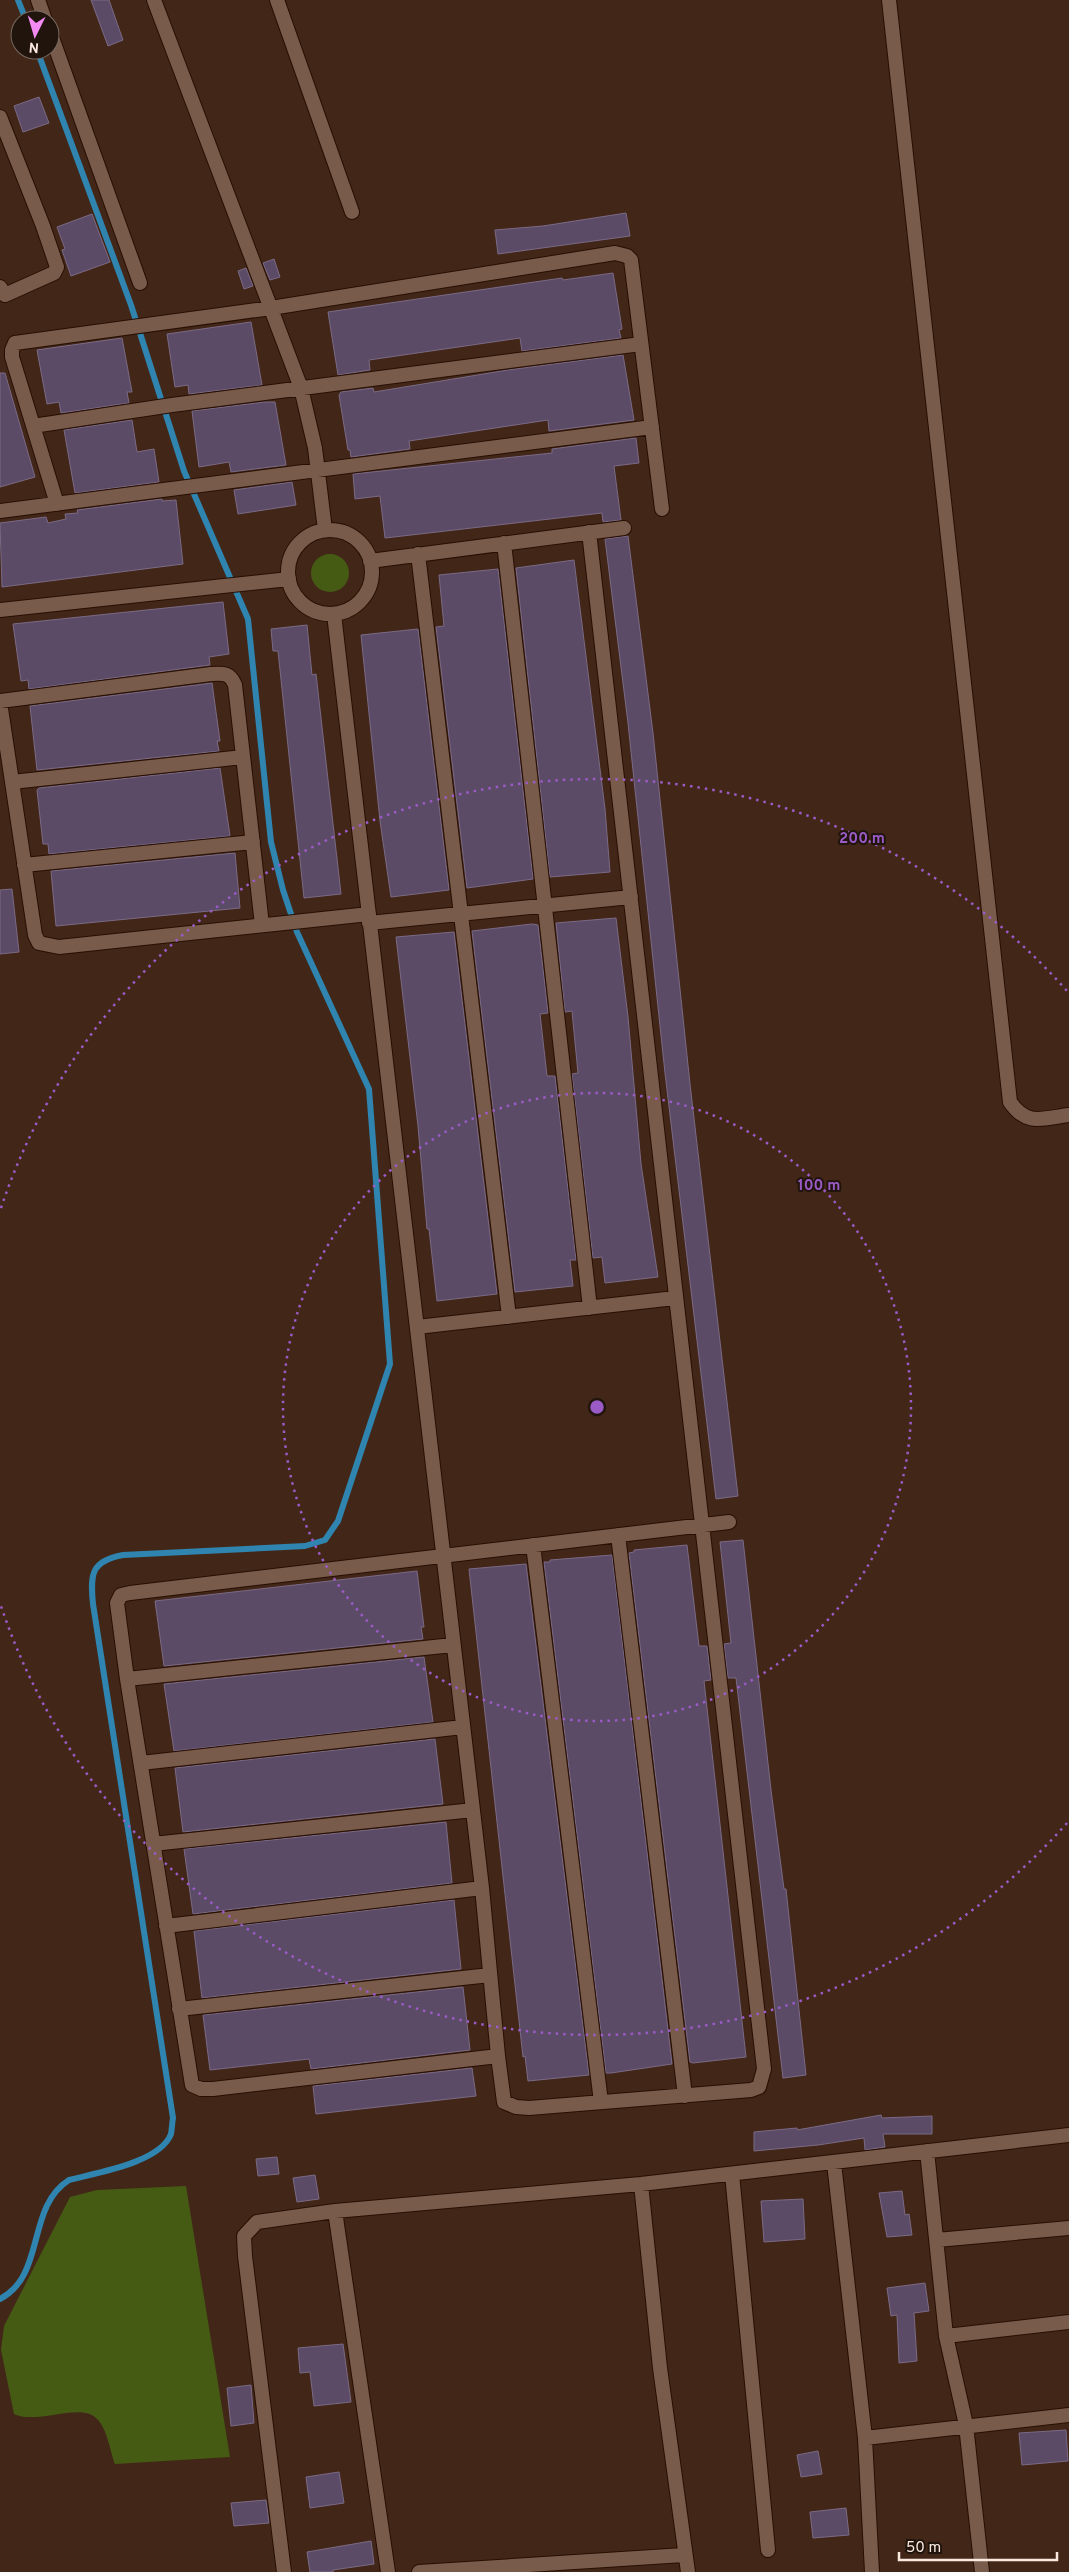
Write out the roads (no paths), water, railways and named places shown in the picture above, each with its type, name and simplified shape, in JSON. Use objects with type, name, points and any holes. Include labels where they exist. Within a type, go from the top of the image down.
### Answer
[{"type":"street","points":[[154,0],[302,388],[318,470],[325,530]]},
{"type":"street","points":[[277,0],[352,212]]},
{"type":"street","points":[[889,0],[1010,1102],[1018,1114],[1032,1120],[1069,1115]]},
{"type":"street","points":[[60,60],[140,283]]},
{"type":"street","points":[[0,117],[4,136],[57,267],[54,273],[6,295],[0,287]]},
{"type":"street","points":[[57,504],[12,356],[15,343],[271,308],[616,253],[627,256],[631,260],[662,509]]},
{"type":"street","points":[[33,426],[155,407],[641,344]]},
{"type":"street","points":[[0,512],[652,427]]},
{"type":"street","points":[[370,561],[624,528]]},
{"type":"street","points":[[325,530],[351,535],[362,543],[370,561],[372,581],[367,593],[358,604],[347,611],[334,614],[319,613],[306,607],[295,597],[288,578],[287,569],[291,555],[299,542],[311,534],[325,530]]},
{"type":"street","points":[[334,614],[482,1888],[501,2091],[504,2102],[529,2108],[751,2090],[760,2087],[764,2069],[589,532]]},
{"type":"street","points":[[504,543],[590,1308]]},
{"type":"street","points":[[418,554],[510,1317]]},
{"type":"street","points":[[0,610],[288,578]]},
{"type":"street","points":[[262,925],[235,686],[232,678],[225,673],[0,702],[35,936],[39,943],[47,946],[59,947],[304,921],[462,914],[631,896]]},
{"type":"street","points":[[12,782],[243,757]]},
{"type":"street","points":[[24,865],[253,842]]},
{"type":"street","points":[[417,1327],[675,1298]]},
{"type":"street","points":[[498,2056],[201,2089],[192,2085],[189,2078],[140,1763],[117,1602],[121,1595],[729,1522]]},
{"type":"street","points":[[618,1536],[684,2096]]},
{"type":"street","points":[[533,1545],[601,2102]]},
{"type":"street","points":[[127,1679],[453,1645]]},
{"type":"street","points":[[140,1763],[463,1727]]},
{"type":"street","points":[[153,1844],[473,1810]]},
{"type":"street","points":[[166,1926],[482,1888]]},
{"type":"street","points":[[179,2009],[490,1974]]},
{"type":"street","points":[[284,2572],[244,2236],[256,2222],[335,2211],[641,2184],[1069,2135]]},
{"type":"street","points":[[927,2151],[946,2336],[966,2425],[982,2572]]},
{"type":"street","points":[[834,2163],[865,2438],[872,2572]]},
{"type":"street","points":[[732,2174],[768,2550]]},
{"type":"street","points":[[641,2184],[660,2368],[684,2555],[688,2572]]},
{"type":"street","points":[[335,2211],[388,2572]]},
{"type":"street","points":[[937,2240],[1069,2228]]},
{"type":"street","points":[[946,2336],[1069,2322]]},
{"type":"street","points":[[865,2438],[1069,2414]]},
{"type":"street","points":[[419,2572],[494,2570],[684,2555]]},
{"type":"waterway","points":[[18,0],[22,10]]},
{"type":"waterway","points":[[0,2299],[14,2288],[24,2274],[31,2258],[40,2223],[56,2192],[69,2180],[110,2170],[141,2159],[165,2144],[172,2130],[173,2118],[93,1604],[92,1585],[95,1570],[104,1561],[123,1555],[305,1546],[325,1540],[338,1521],[390,1364],[369,1089],[297,932],[283,890],[271,842],[248,619],[184,471],[131,305],[41,60]]}]
